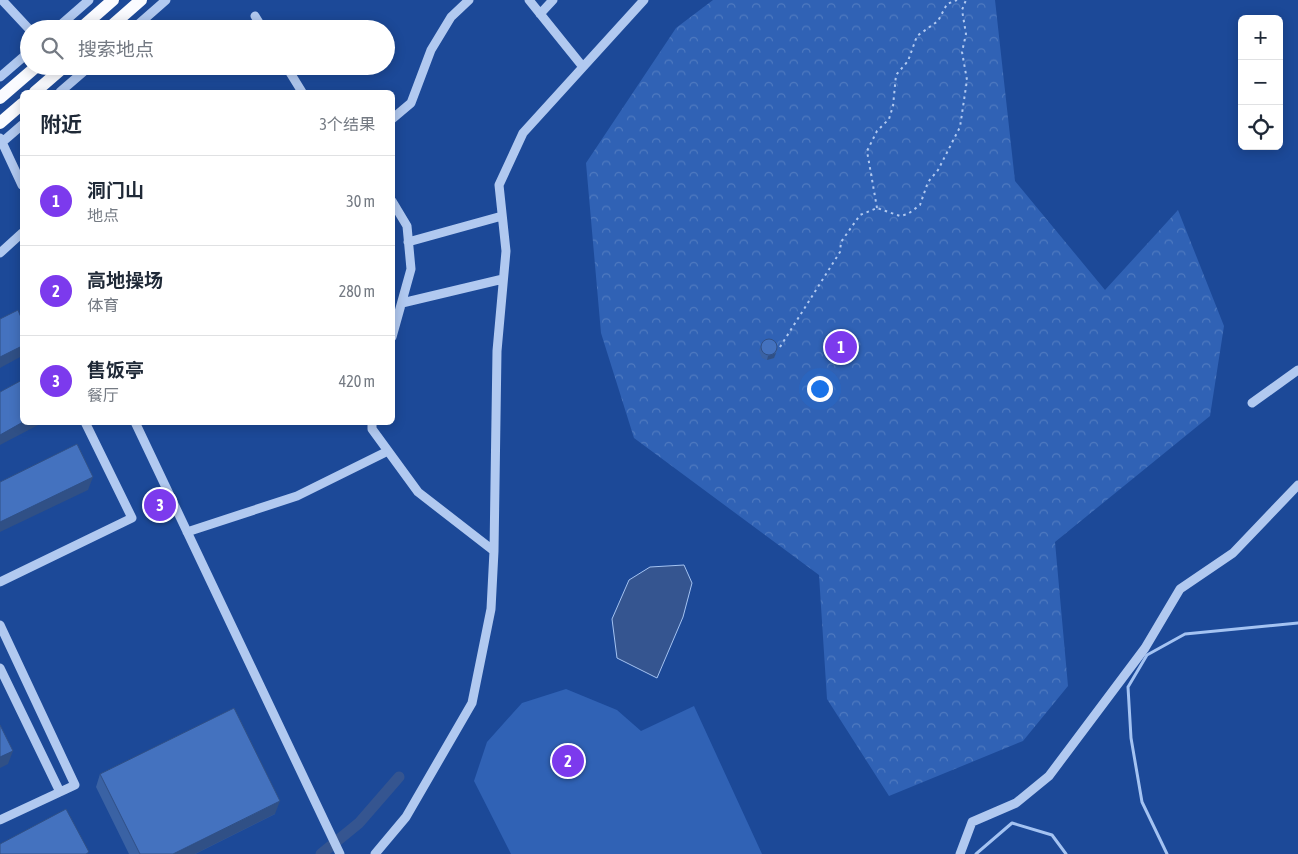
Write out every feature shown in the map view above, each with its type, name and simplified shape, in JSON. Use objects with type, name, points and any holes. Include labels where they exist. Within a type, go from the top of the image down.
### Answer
[{"type":"main road","points":[[90,20],[113,0]]},
{"type":"main road","points":[[118,20],[141,0]]},
{"type":"main road","points":[[0,98],[27,75]]},
{"type":"main road","points":[[37,90],[55,75]]},
{"type":"main road","points":[[0,123],[20,106]]},
{"type":"street","points":[[66,20],[89,0]]},
{"type":"street","points":[[143,20],[166,0]]},
{"type":"street","points":[[395,116],[411,103],[431,50],[451,17],[469,0]]},
{"type":"street","points":[[529,0],[583,67]]},
{"type":"street","points":[[540,14],[552,0]]},
{"type":"street","points":[[375,854],[406,817],[472,703],[491,609],[494,550],[497,350],[506,251],[499,185],[523,133],[644,0]]},
{"type":"street","points":[[6,4],[21,20]]},
{"type":"street","points":[[255,16],[257,20]]},
{"type":"street","points":[[0,77],[20,60]]},
{"type":"street","points":[[62,90],[80,75]]},
{"type":"street","points":[[292,75],[301,90]]},
{"type":"street","points":[[20,127],[1,141],[20,181]]},
{"type":"street","points":[[395,206],[406,226],[411,269],[395,327]]},
{"type":"street","points":[[408,242],[502,216]]},
{"type":"street","points":[[0,253],[20,235]]},
{"type":"street","points":[[402,303],[504,279]]},
{"type":"street","points":[[1252,404],[1298,370]]},
{"type":"street","points":[[0,582],[132,518],[86,425]]},
{"type":"street","points":[[136,425],[340,854]]},
{"type":"street","points":[[372,425],[372,429],[418,492],[494,550]]},
{"type":"street","points":[[187,532],[297,496],[388,451]]},
{"type":"street","points":[[960,854],[972,822],[1016,803],[1049,776],[1145,648],[1180,589],[1234,553],[1298,486]]},
{"type":"street","points":[[0,625],[75,785],[0,820]]},
{"type":"street","points":[[0,668],[60,792]]},
{"type":"path","points":[[877,208],[870,177],[868,151],[877,131],[889,119],[893,106],[894,78],[908,61],[917,36],[938,21],[947,4],[957,0]]},
{"type":"path","points":[[780,348],[840,252],[840,242],[860,215],[877,208],[900,216],[908,214],[920,205],[928,182],[938,170],[960,127],[967,80],[962,52],[966,34],[962,10],[966,0]]},
{"type":"green space","points":[[713,0],[995,0],[1015,181],[1105,290],[1178,210],[1224,326],[1210,416],[1055,542],[1068,686],[1023,741],[889,796],[827,699],[819,575],[634,438],[601,333],[586,163],[676,28]]},
{"type":"green space","points":[[566,689],[617,710],[641,731],[694,706],[762,854],[511,854],[474,781],[487,742],[522,703]]},
{"type":"shaded area","points":[[684,565],[692,583],[683,617],[657,678],[617,658],[612,619],[629,580],[650,567]]},
{"type":"building","points":[[18,310],[20,315],[20,347],[0,357],[0,319]]},
{"type":"building","points":[[769,339],[775,341],[777,347],[775,353],[769,355],[763,353],[761,347],[763,341]]},
{"type":"building","points":[[20,381],[20,424],[0,435],[0,392]]},
{"type":"building","points":[[77,444],[93,477],[0,522],[0,482]]},
{"type":"building","points":[[234,708],[280,801],[173,854],[140,854],[100,774]]},
{"type":"building","points":[[0,725],[13,751],[0,757]]},
{"type":"building","points":[[66,809],[89,852],[86,854],[0,854],[0,844]]},
{"type":"waterway","points":[[1167,854],[1142,802],[1131,738],[1128,687],[1147,655],[1185,634],[1298,623]]},
{"type":"waterway","points":[[321,854],[359,823],[399,777]]},
{"type":"waterway","points":[[976,854],[1012,823],[1052,835],[1066,854]]},
{"type":"place","name":"洞门山","points":[[841,347]]},
{"type":"place","name":"售饭亭","points":[[160,505]]},
{"type":"place","name":"高地操场","points":[[568,761]]}]
